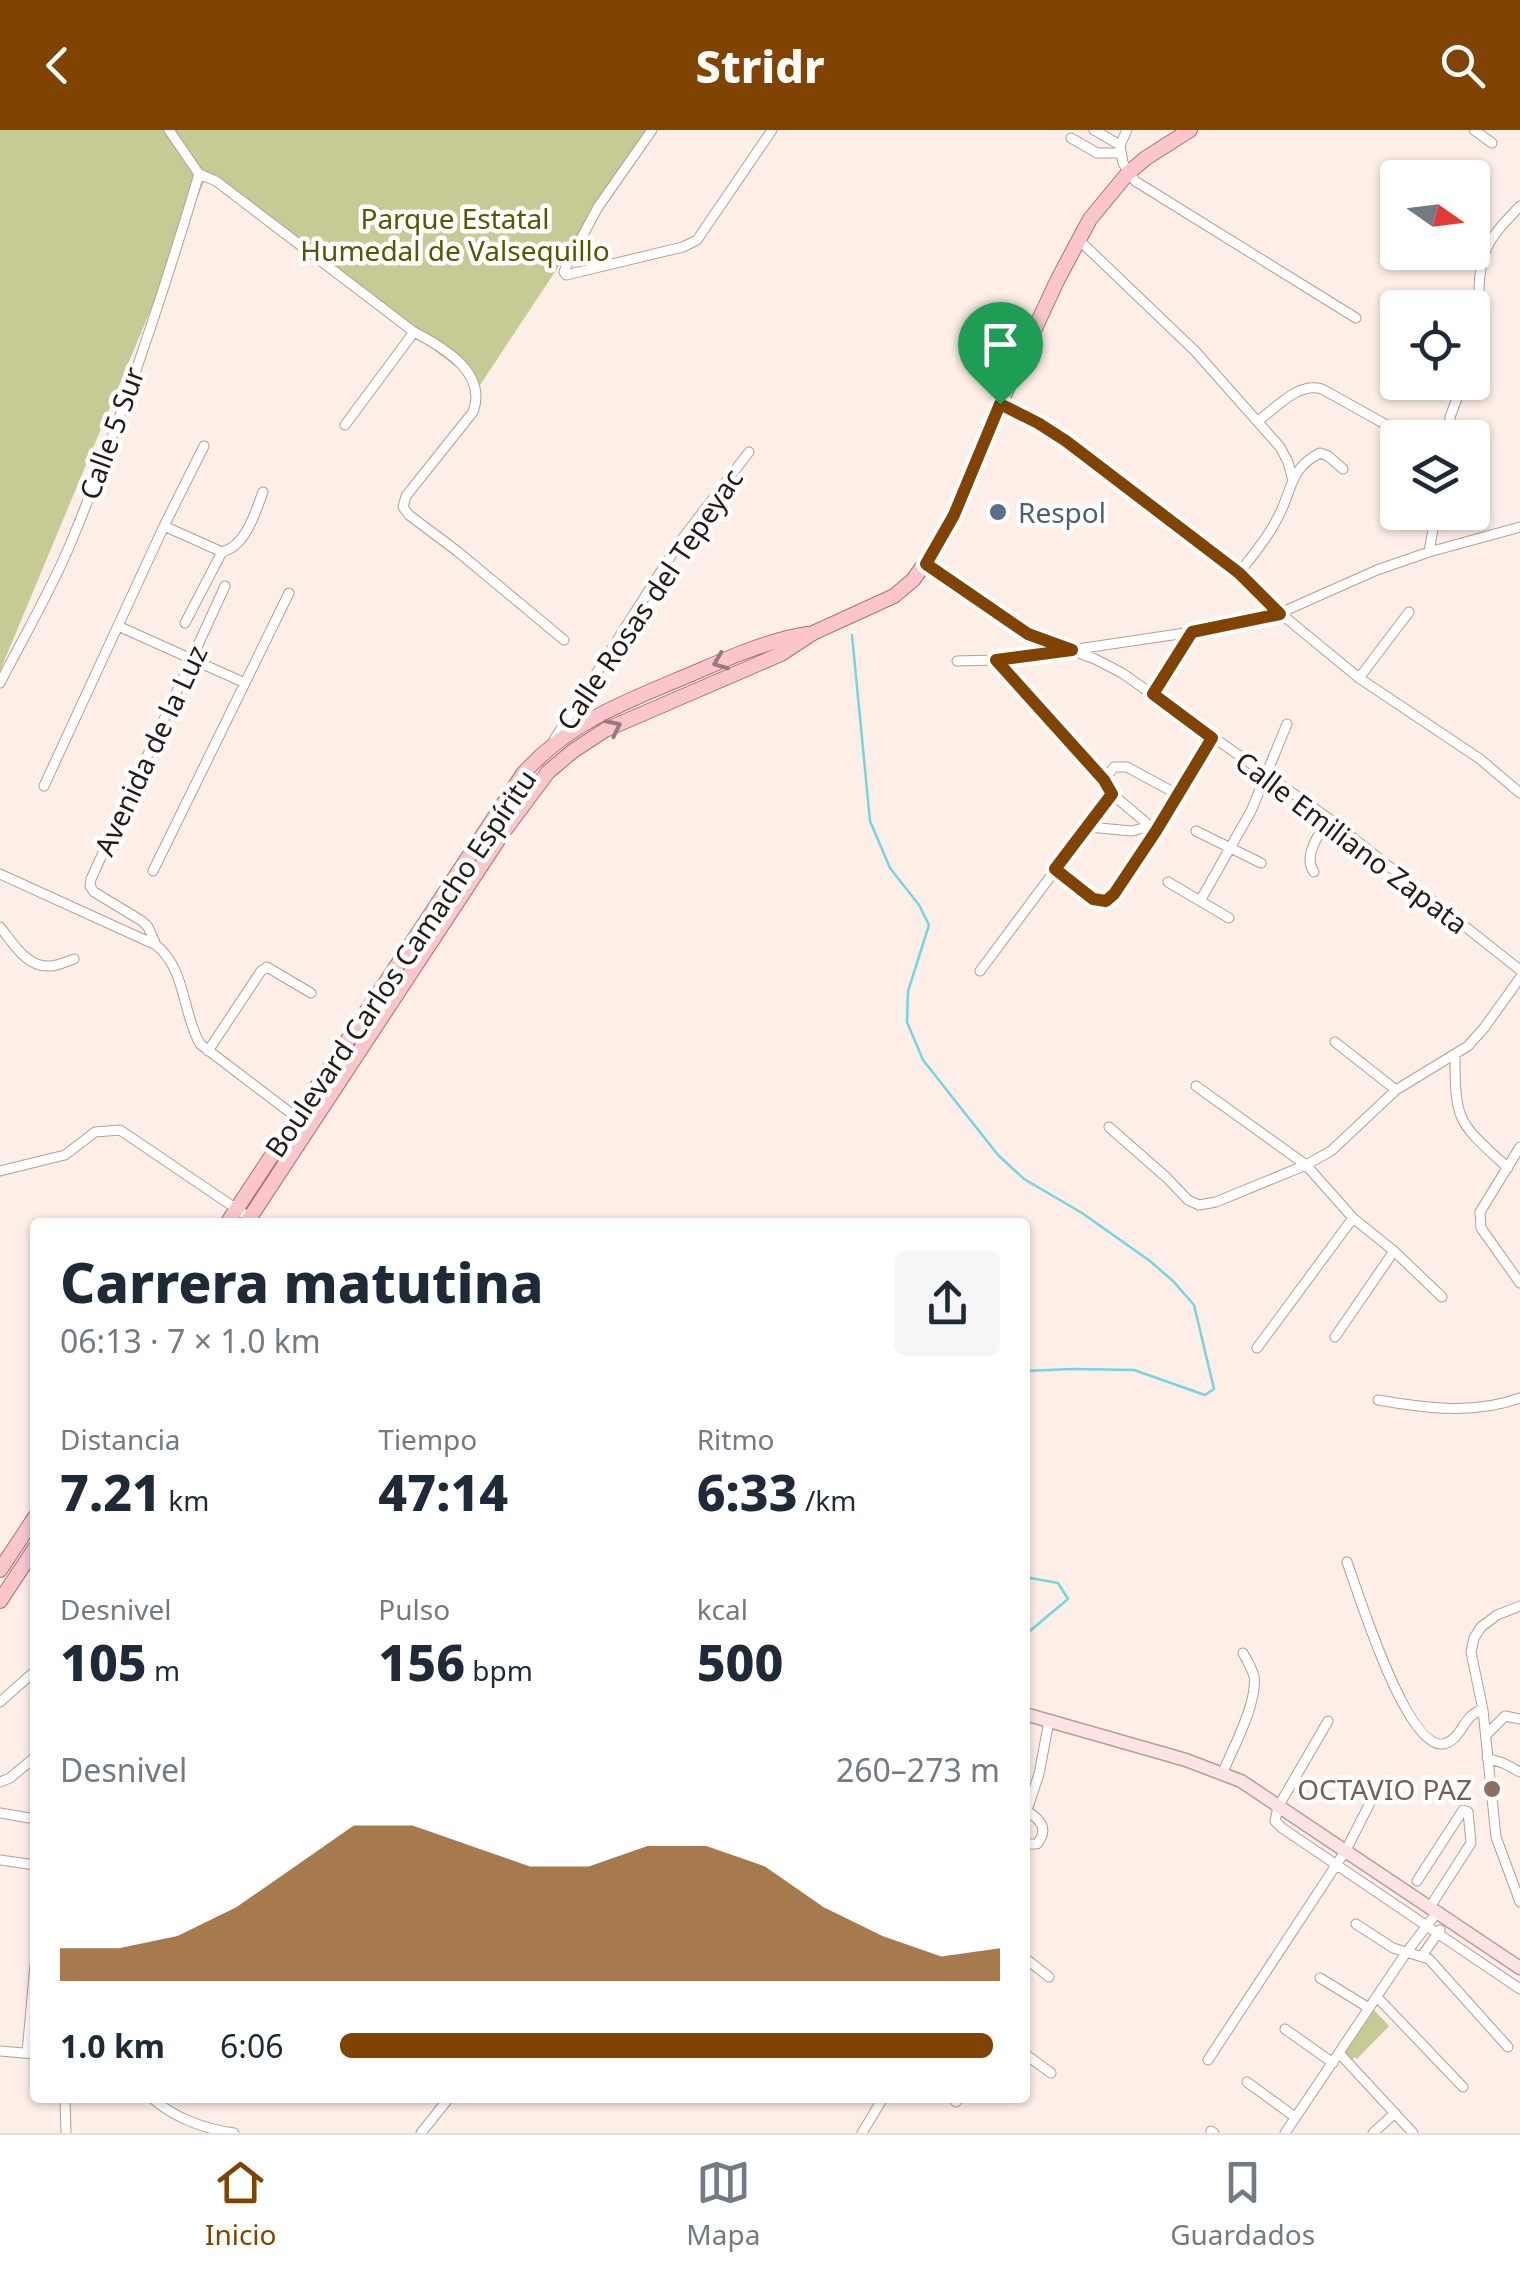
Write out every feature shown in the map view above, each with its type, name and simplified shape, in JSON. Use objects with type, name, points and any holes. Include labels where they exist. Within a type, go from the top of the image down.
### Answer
[{"type":"main road","name":"Boulevard Carlos Camacho Espíritu","points":[[250,1218],[504,831],[548,772],[605,730],[781,654],[813,633],[894,596],[913,580],[954,515],[1000,404],[1078,239],[1104,199],[1128,173],[1190,130]]},
{"type":"main road","name":"Boulevard Carlos Camacho Espíritu","points":[[232,1216],[517,784],[550,746],[586,722],[667,684],[775,640],[813,633]]},
{"type":"main road","points":[[0,1570],[30,1525]]},
{"type":"main road","points":[[0,1602],[30,1556]]},
{"type":"main road","points":[[1030,1715],[1224,1772],[1520,1968]]},
{"type":"street","points":[[169,130],[199,174],[216,182],[414,332],[442,347],[474,381],[478,399],[474,412],[406,496],[403,507],[564,640]]},
{"type":"street","points":[[652,130],[598,206],[564,272],[566,275],[698,240],[772,130]]},
{"type":"street","points":[[1094,130],[1121,149]]},
{"type":"street","points":[[1128,130],[1121,149],[1128,173],[1144,187],[1356,318]]},
{"type":"street","points":[[1474,130],[1492,143]]},
{"type":"street","points":[[1071,138],[1097,153],[1121,149]]},
{"type":"street","name":"Calle 5 Sur","points":[[0,684],[70,544],[122,408],[199,174]]},
{"type":"street","points":[[1481,290],[1487,246],[1520,206]]},
{"type":"street","points":[[1078,239],[1195,351],[1258,421],[1288,462],[1292,477],[1286,503],[1239,573]]},
{"type":"street","points":[[346,425],[414,332]]},
{"type":"street","points":[[1258,421],[1304,388],[1313,386],[1380,421]]},
{"type":"street","points":[[1000,404],[1066,441],[1239,573],[1280,614],[1359,678],[1480,759],[1520,793]]},
{"type":"street","points":[[44,786],[204,446]]},
{"type":"street","name":"Calle Rosas del Tepeyac","points":[[550,746],[679,543],[749,452]]},
{"type":"street","points":[[1292,477],[1320,453],[1343,469]]},
{"type":"street","points":[[164,526],[222,552],[231,550],[255,514],[263,492]]},
{"type":"street","points":[[956,661],[1072,650],[1280,614],[1378,570],[1520,527]]},
{"type":"street","points":[[1429,552],[1433,530]]},
{"type":"street","points":[[185,623],[222,552]]},
{"type":"street","name":"Calle Emiliano Zapata","points":[[926,564],[1028,634],[1122,673],[1153,694],[1328,818],[1520,970]]},
{"type":"street","name":"Avenida de la Luz","points":[[208,1051],[193,1031],[176,968],[156,944],[148,926],[90,886],[226,586]]},
{"type":"street","points":[[153,872],[289,593]]},
{"type":"street","points":[[1359,678],[1410,612]]},
{"type":"street","points":[[118,626],[245,683]]},
{"type":"street","points":[[1153,694],[1192,632]]},
{"type":"street","points":[[996,660],[1104,780],[1112,794],[1153,828]]},
{"type":"street","points":[[1200,900],[1251,811],[1287,724]]},
{"type":"street","points":[[1055,869],[1093,899],[1106,901],[1212,738]]},
{"type":"street","points":[[1104,780],[1114,767],[1128,767],[1177,794]]},
{"type":"street","points":[[980,972],[1112,794]]},
{"type":"street","points":[[1314,872],[1308,864],[1310,854],[1328,818]]},
{"type":"street","points":[[1088,826],[1132,831],[1153,828]]},
{"type":"street","points":[[1196,831],[1261,863]]},
{"type":"street","points":[[0,874],[156,944]]},
{"type":"street","points":[[1168,882],[1228,918]]},
{"type":"street","points":[[0,928],[23,957],[36,964],[49,967],[74,959]]},
{"type":"street","points":[[296,1117],[208,1051],[267,966],[310,993]]},
{"type":"street","points":[[1109,1127],[1188,1200],[1198,1205],[1216,1202],[1331,1151],[1396,1090],[1456,1055],[1476,1037],[1520,978]]},
{"type":"street","points":[[1508,996],[1520,1006]]},
{"type":"street","points":[[1335,1042],[1396,1090]]},
{"type":"street","points":[[1456,1055],[1458,1114],[1474,1137],[1508,1168]]},
{"type":"street","points":[[1196,1086],[1306,1165],[1354,1218],[1442,1297]]},
{"type":"street","points":[[0,1171],[64,1156],[95,1132],[120,1130],[232,1216]]},
{"type":"street","points":[[1520,1147],[1479,1218],[1481,1228],[1520,1282]]},
{"type":"street","points":[[1257,1348],[1354,1218]]},
{"type":"street","points":[[1335,1337],[1394,1252]]},
{"type":"street","points":[[1378,1400],[1434,1408],[1495,1406],[1520,1398]]},
{"type":"street","points":[[1347,1562],[1384,1665],[1423,1736],[1433,1743],[1447,1743],[1470,1715],[1483,1710]]},
{"type":"street","points":[[1520,1606],[1481,1626],[1474,1638],[1471,1658],[1483,1710],[1496,1837],[1520,1902]]},
{"type":"street","points":[[1224,1772],[1254,1688],[1254,1675],[1244,1653]]},
{"type":"street","points":[[0,1702],[30,1675]]},
{"type":"street","points":[[1486,1735],[1505,1716],[1520,1719]]},
{"type":"street","points":[[1030,1802],[1049,1721]]},
{"type":"street","points":[[1328,1721],[1278,1808],[1276,1821],[1520,1989]]},
{"type":"street","points":[[1487,1758],[1520,1772]]},
{"type":"street","points":[[0,1782],[30,1761]]},
{"type":"street","points":[[1208,2060],[1337,1865],[1372,1799]]},
{"type":"street","points":[[1285,2133],[1406,1953],[1439,1912],[1471,1843],[1468,1812],[1463,1810],[1417,1880]]},
{"type":"street","points":[[0,1813],[30,1819]]},
{"type":"street","points":[[1030,1816],[1040,1820],[1044,1829],[1037,1844],[1030,1844]]},
{"type":"street","points":[[0,1860],[30,1864]]},
{"type":"street","points":[[1422,1956],[1438,1932],[1439,1912]]},
{"type":"street","points":[[1356,1924],[1392,1948],[1435,1964],[1508,2047]]},
{"type":"street","points":[[1030,1962],[1049,1977]]},
{"type":"street","points":[[1320,1978],[1369,2008]]},
{"type":"street","points":[[1377,1997],[1462,2087]]},
{"type":"street","points":[[1285,2029],[1336,2058],[1413,2133]]},
{"type":"street","points":[[0,2051],[30,2053]]},
{"type":"street","points":[[1030,2058],[1051,2073]]},
{"type":"street","points":[[1247,2082],[1295,2117]]},
{"type":"street","points":[[65,2103],[66,2133]]},
{"type":"street","points":[[158,2103],[202,2126],[234,2133]]},
{"type":"street","points":[[421,2133],[445,2103]]},
{"type":"street","points":[[862,2133],[879,2103]]},
{"type":"street","points":[[1374,2133],[1395,2113]]},
{"type":"green space","name":"Parque Estatal Humedal de Valsequillo","points":[[0,130],[649,130],[480,385],[206,177],[0,671]]},
{"type":"green space","points":[[1374,2010],[1389,2026],[1351,2061],[1344,2054]]},
{"type":"waterway","points":[[852,635],[870,821],[890,868],[919,905],[929,925],[908,991],[907,1022],[923,1060],[998,1155],[1024,1179],[1082,1213],[1174,1282],[1194,1305],[1214,1389],[1205,1395],[1134,1370],[1030,1371]]},
{"type":"waterway","points":[[1030,1578],[1058,1583],[1068,1599],[1030,1631]]},
{"type":"place","name":"Respol","points":[[998,512]]},
{"type":"place","name":"OCTAVIO PAZ","points":[[1492,1789]]},
{"type":"route","points":[[1000,404],[1066,441],[1239,573],[1280,614],[1192,632],[1153,694],[1212,738],[1156,831],[1106,901],[1093,899],[1055,869],[1112,794],[1104,780],[996,660],[1072,650],[1028,634],[926,564],[954,515],[1000,404]]}]
